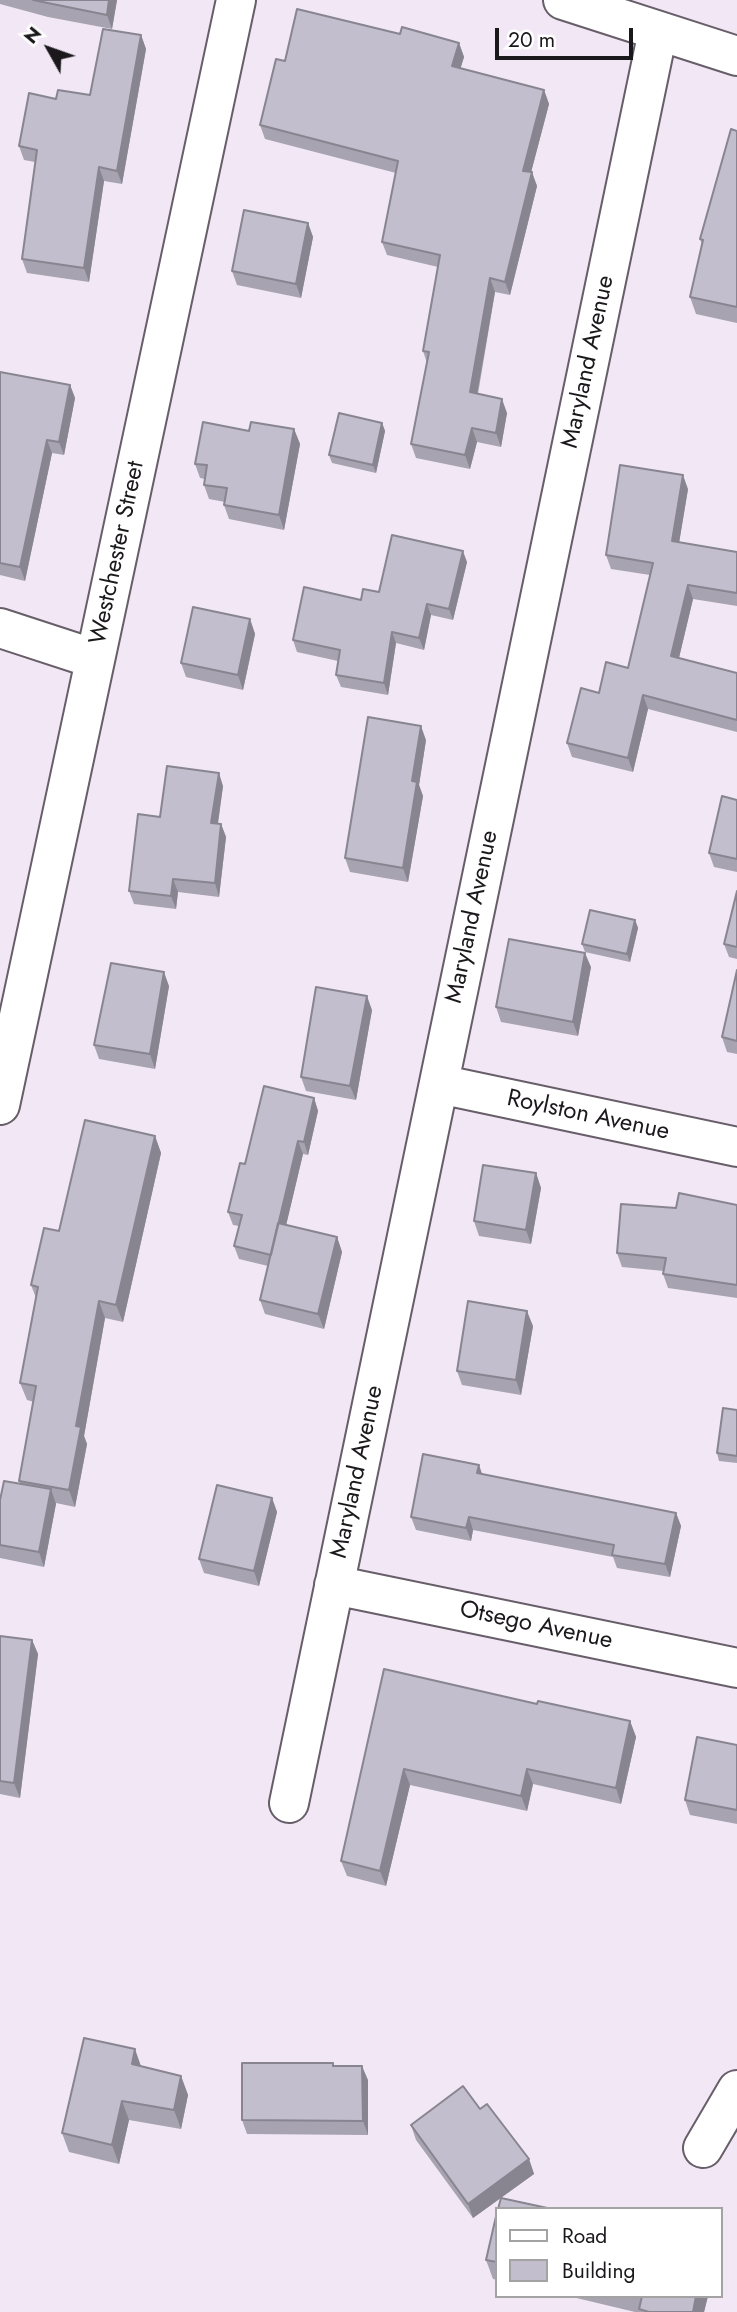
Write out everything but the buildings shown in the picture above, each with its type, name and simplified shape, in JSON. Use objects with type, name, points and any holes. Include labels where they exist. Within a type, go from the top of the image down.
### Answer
[{"type":"street","name":"Westchester Street","points":[[0,1105],[236,0]]},
{"type":"street","points":[[563,0],[737,56]]},
{"type":"street","name":"Maryland Avenue","points":[[289,1803],[658,31]]},
{"type":"street","points":[[0,628],[95,659]]},
{"type":"street","name":"Roylston Avenue","points":[[439,1084],[737,1147]]},
{"type":"street","name":"Otsego Avenue","points":[[334,1585],[737,1668]]},
{"type":"street","points":[[703,2148],[737,2090]]}]
